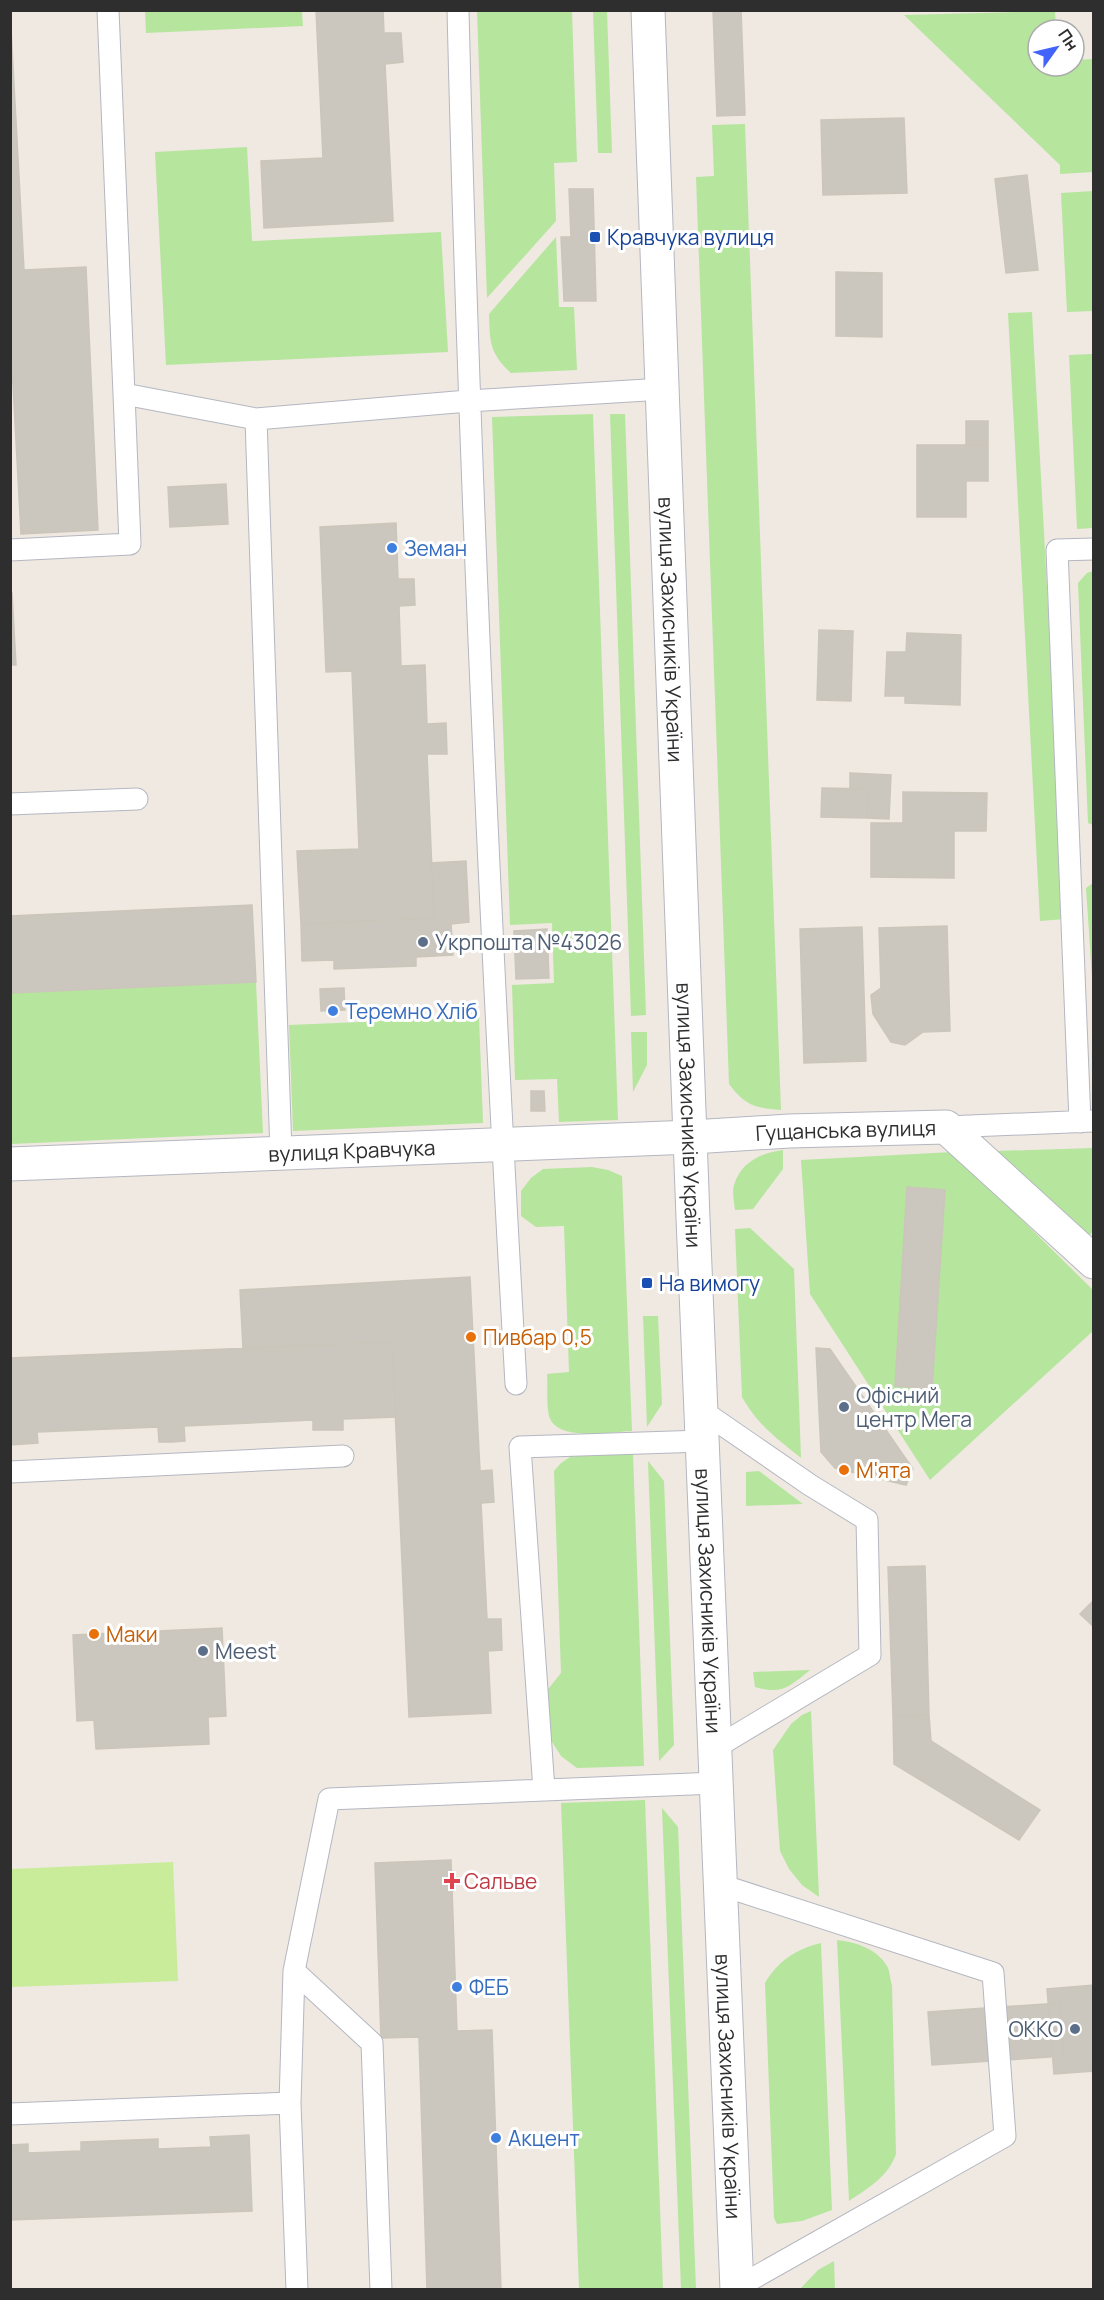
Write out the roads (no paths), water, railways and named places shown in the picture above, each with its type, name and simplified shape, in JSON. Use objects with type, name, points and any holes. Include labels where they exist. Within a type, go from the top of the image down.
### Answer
[{"type":"main road","name":"вулиця Захисників України","points":[[648,10],[736,2289]]},
{"type":"main road","name":"Гущанська вулиця","points":[[692,1137],[946,1127],[1094,1262]]},
{"type":"main road","name":"вулиця Кравчука","points":[[10,1164],[692,1137]]},
{"type":"lane","points":[[10,550],[130,544],[108,10]]},
{"type":"lane","points":[[458,10],[468,401],[516,1384]]},
{"type":"lane","points":[[124,394],[256,419],[468,401],[663,389]]},
{"type":"lane","points":[[256,419],[280,1153]]},
{"type":"lane","points":[[946,1127],[1087,1122],[1057,550],[1094,549]]},
{"type":"lane","points":[[10,804],[137,799]]},
{"type":"lane","points":[[544,1790],[520,1447],[702,1425],[810,1485],[867,1520],[870,1655],[715,1748]]},
{"type":"lane","points":[[10,1472],[343,1456]]},
{"type":"lane","points":[[297,2289],[290,2103],[294,1971],[329,1799],[716,1783]]},
{"type":"lane","points":[[720,1885],[993,1973],[1005,2136],[736,2289]]},
{"type":"lane","points":[[294,1971],[372,2043],[381,2289]]},
{"type":"lane","points":[[10,2114],[290,2103]]},
{"type":"place","name":"Кравчука вулиця","points":[[595,237]]},
{"type":"place","name":"Земан","points":[[392,548]]},
{"type":"place","name":"Укрпошта №43026","points":[[423,942]]},
{"type":"place","name":"Теремно Хліб","points":[[333,1011]]},
{"type":"place","name":"На вимогу","points":[[647,1283]]},
{"type":"place","name":"Пивбар 0,5","points":[[471,1337]]},
{"type":"place","name":"Офісний центр Мега","points":[[844,1407]]},
{"type":"place","name":"М'ята","points":[[844,1470]]},
{"type":"place","name":"Маки","points":[[94,1634]]},
{"type":"place","name":"Meest","points":[[203,1651]]},
{"type":"place","name":"Сальве","points":[[452,1881]]},
{"type":"place","name":"ФЕБ","points":[[457,1987]]},
{"type":"place","name":"ОККО","points":[[1075,2029]]},
{"type":"place","name":"Акцент","points":[[496,2138]]}]
